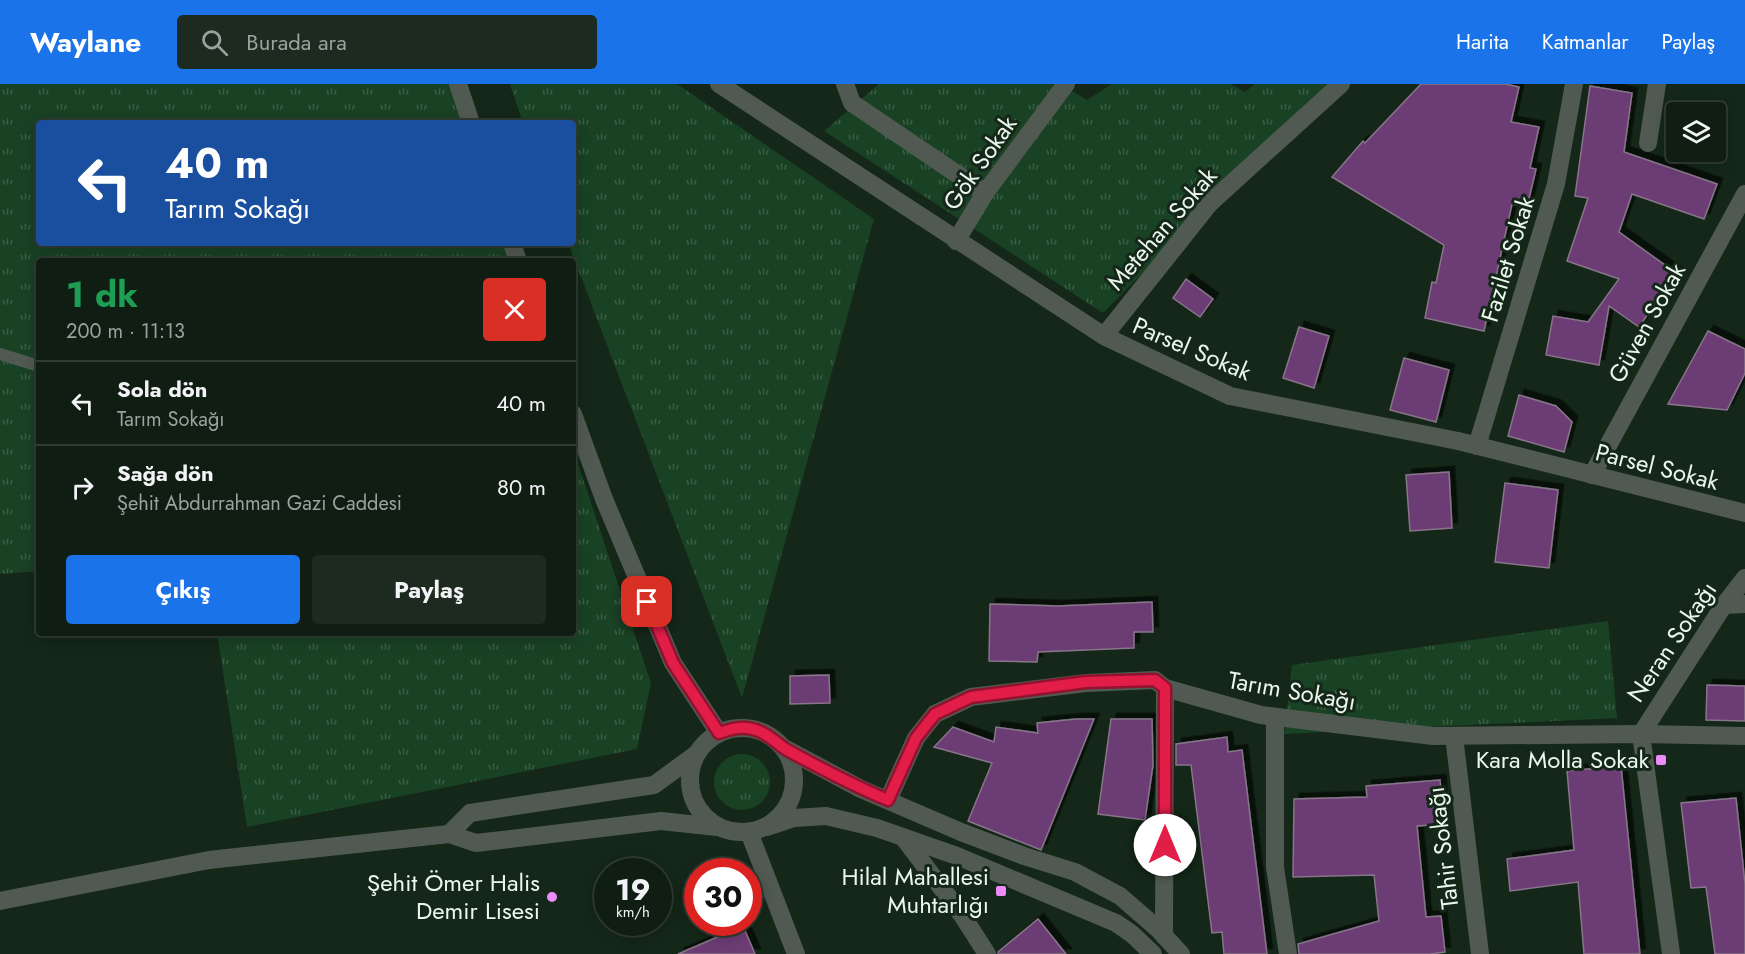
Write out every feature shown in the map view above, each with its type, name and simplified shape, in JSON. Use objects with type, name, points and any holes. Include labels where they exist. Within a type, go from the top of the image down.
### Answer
[{"type":"street","points":[[458,84],[470,120]]},
{"type":"street","name":"Parsel Sokak","points":[[719,84],[1104,336],[1230,396],[1477,446],[1745,513]]},
{"type":"street","points":[[846,84],[852,103],[985,193]]},
{"type":"street","name":"Gök Sokak","points":[[956,241],[985,193],[1066,84]]},
{"type":"street","name":"Metehan Sokak","points":[[1104,336],[1210,203],[1341,84]]},
{"type":"street","name":"Fazilet Sokak","points":[[1477,446],[1556,184],[1574,84]]},
{"type":"street","points":[[1648,143],[1657,84]]},
{"type":"street","name":"Güven Sokak","points":[[1592,475],[1745,194]]},
{"type":"street","points":[[576,422],[604,499],[673,663],[719,733]]},
{"type":"street","name":"Neran Sokağı","points":[[1641,734],[1724,605],[1745,578]]},
{"type":"street","points":[[1724,605],[1745,604]]},
{"type":"street","name":"Tarım Sokağı","points":[[888,800],[916,738],[935,714],[971,697],[1086,682],[1155,680],[1165,688],[1262,715],[1434,736],[1641,734],[1745,736]]},
{"type":"street","points":[[1164,936],[1165,688]]},
{"type":"street","points":[[1275,717],[1275,867],[1288,954]]},
{"type":"street","points":[[449,834],[470,813],[654,785],[695,755],[706,742],[719,733],[735,728],[753,729],[771,735],[784,748],[861,789],[961,832],[1075,872],[1120,896],[1181,954]]},
{"type":"street","points":[[1641,734],[1671,954]]},
{"type":"street","name":"Tahir Sokağı","points":[[1454,736],[1480,954]]},
{"type":"street","points":[[767,827],[781,816],[791,800],[795,782],[792,764],[784,748]]},
{"type":"street","points":[[695,755],[690,770],[690,787],[694,803],[704,817],[717,827]]},
{"type":"street","points":[[0,902],[209,860],[449,834],[476,843],[661,820],[717,827],[733,832],[749,832],[794,818],[826,816],[877,828],[957,856],[1116,923],[1154,954]]},
{"type":"street","points":[[749,832],[796,954]]},
{"type":"street","points":[[903,837],[962,915],[987,954]]},
{"type":"lane","points":[[0,354],[36,365]]},
{"type":"green space","points":[[0,84],[452,84],[464,120],[36,120],[36,246],[506,246],[510,258],[36,258],[36,571],[0,574]]},
{"type":"green space","points":[[510,84],[677,84],[874,219],[742,698],[576,264],[576,258],[574,258],[569,246],[576,246],[576,120],[522,120]]},
{"type":"green space","points":[[879,84],[1060,84],[1087,100],[1112,84],[1231,84],[1245,92],[1255,84],[1329,84],[1103,313],[824,131]]},
{"type":"green space","points":[[576,458],[651,683],[637,749],[247,827],[217,636],[576,636]]},
{"type":"green space","points":[[1608,621],[1617,718],[1284,734],[1292,665]]},
{"type":"green space","points":[[737,754],[747,754],[762,762],[768,771],[770,782],[768,793],[762,802],[747,810],[737,810],[726,805],[719,798],[714,787],[714,777],[719,766],[726,759]]},
{"type":"building","points":[[1421,84],[1505,84],[1519,87],[1511,122],[1539,127],[1530,168],[1536,169],[1527,207],[1512,204],[1484,331],[1425,318],[1432,282],[1436,283],[1444,245],[1332,177],[1363,141],[1365,143]]},
{"type":"building","points":[[1590,86],[1632,93],[1624,152],[1717,184],[1704,219],[1632,194],[1619,232],[1676,273],[1639,327],[1609,306],[1599,365],[1546,355],[1553,316],[1588,322],[1619,279],[1567,261],[1588,198],[1575,196]]},
{"type":"building","points":[[1186,279],[1213,299],[1200,317],[1173,298]]},
{"type":"building","points":[[1299,327],[1329,336],[1314,388],[1283,378]]},
{"type":"building","points":[[1708,331],[1745,349],[1745,373],[1727,410],[1668,404]]},
{"type":"building","points":[[1404,358],[1449,370],[1436,422],[1390,410]]},
{"type":"building","points":[[1519,395],[1556,406],[1572,422],[1564,452],[1508,436]]},
{"type":"building","points":[[1449,472],[1452,528],[1410,531],[1406,475]]},
{"type":"building","points":[[1505,483],[1558,490],[1549,568],[1495,562]]},
{"type":"building","points":[[1152,602],[1153,632],[1134,632],[1134,648],[1038,652],[1037,662],[989,661],[990,604],[1058,606]]},
{"type":"building","points":[[829,675],[830,703],[790,704],[790,676]]},
{"type":"building","points":[[1707,685],[1745,686],[1745,721],[1706,720]]},
{"type":"building","points":[[1094,719],[1041,850],[968,821],[992,763],[934,747],[953,727],[994,742],[996,727],[1038,733],[1037,723]]},
{"type":"building","points":[[1111,719],[1152,719],[1153,765],[1145,820],[1098,814]]},
{"type":"building","points":[[1227,737],[1228,752],[1242,750],[1267,954],[1224,954],[1222,932],[1212,933],[1191,765],[1176,765],[1176,744]]},
{"type":"building","points":[[1621,766],[1640,954],[1584,954],[1578,882],[1510,891],[1507,859],[1574,850],[1567,771]]},
{"type":"building","points":[[1440,780],[1444,824],[1417,826],[1426,917],[1441,916],[1445,952],[1299,954],[1298,944],[1379,921],[1374,875],[1293,877],[1294,799],[1367,797],[1366,786]]},
{"type":"building","points":[[1736,798],[1745,884],[1745,954],[1715,954],[1706,887],[1691,888],[1681,803]]},
{"type":"building","points":[[1038,919],[1066,954],[998,954],[998,952]]},
{"type":"building","points":[[720,936],[747,936],[755,954],[678,954]]},
{"type":"place","name":"Kara Molla Sokak","points":[[1661,760]]},
{"type":"place","name":"Hilal Mahallesi Muhtarlığı","points":[[1001,891]]},
{"type":"place","name":"Şehit Ömer Halis Demir Lisesi","points":[[552,897]]},
{"type":"route","points":[[647,602],[673,663],[719,733],[735,728],[753,729],[771,735],[784,748],[861,789],[888,800],[916,738],[935,714],[971,697],[1086,682],[1155,680],[1165,688],[1165,845]]}]
